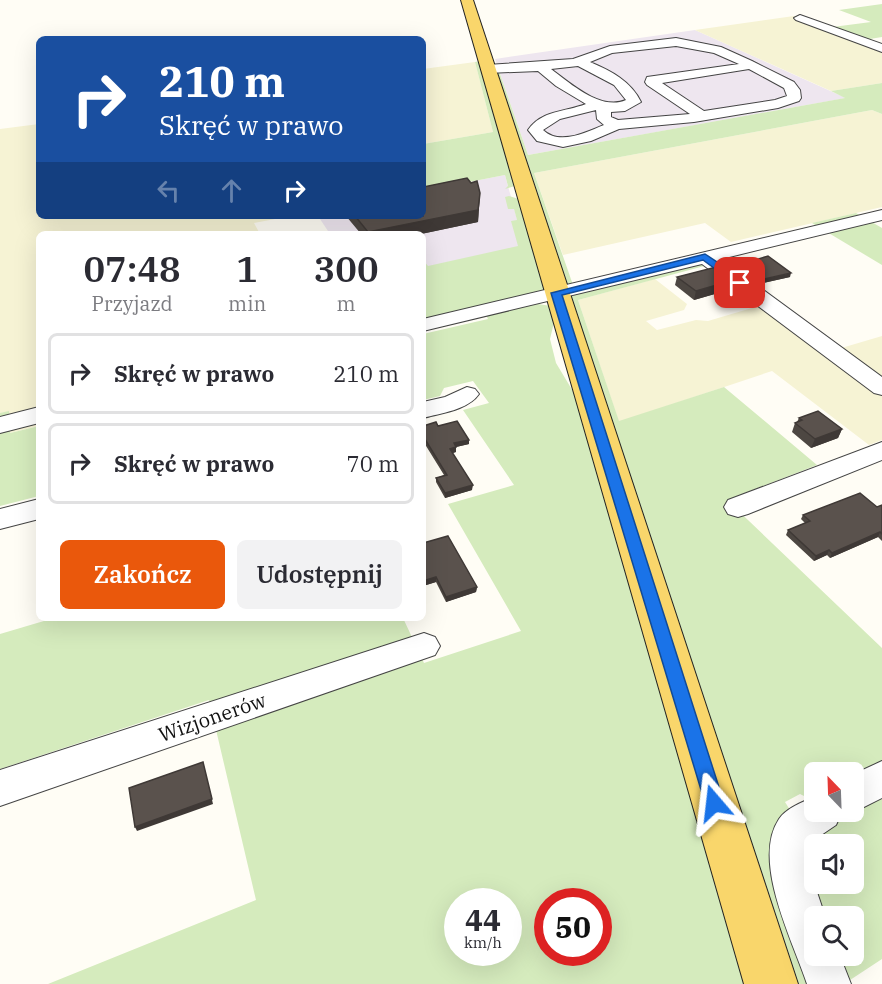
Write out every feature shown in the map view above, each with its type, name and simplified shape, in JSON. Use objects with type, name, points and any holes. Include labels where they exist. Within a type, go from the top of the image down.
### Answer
[{"type":"main road","points":[[466,0],[771,984]]},
{"type":"street","points":[[800,18],[882,48]]},
{"type":"street","points":[[487,69],[579,62],[610,50],[676,42],[717,50],[748,64],[783,81],[793,90],[794,98],[778,104],[673,121],[616,125],[585,139],[567,141],[548,139],[537,134],[535,130],[549,119],[600,106],[629,106],[634,102],[630,95]]},
{"type":"street","points":[[579,62],[608,76],[630,95],[673,121]]},
{"type":"street","points":[[699,116],[690,106],[652,80],[742,68],[748,64]]},
{"type":"street","points":[[535,66],[543,68],[561,83],[600,106],[604,119],[616,125]]},
{"type":"street","points":[[426,324],[882,215]]},
{"type":"street","points":[[705,257],[882,388]]},
{"type":"street","points":[[426,409],[453,402],[467,394]]},
{"type":"street","points":[[0,425],[36,417]]},
{"type":"street","points":[[738,507],[882,450]]},
{"type":"street","points":[[0,519],[36,510]]},
{"type":"street","name":"Wizjonerów","points":[[0,788],[424,646]]},
{"type":"street","points":[[864,788],[882,778]]},
{"type":"street","points":[[804,822],[790,836],[789,850],[795,890],[804,915]]},
{"type":"street","points":[[823,966],[829,984]]},
{"type":"shaded area","points":[[794,16],[882,50],[882,83],[831,91],[695,30]]},
{"type":"shaded area","points":[[695,30],[846,98],[528,155],[495,59]]},
{"type":"shaded area","points":[[475,62],[493,132],[426,143],[426,69]]},
{"type":"shaded area","points":[[872,110],[882,114],[882,207],[731,242],[705,223],[563,255],[534,173]]},
{"type":"shaded area","points":[[36,124],[36,219],[275,219],[254,223],[258,231],[36,231],[36,427],[10,433],[9,412],[0,413],[0,129]]},
{"type":"shaded area","points":[[505,175],[536,289],[426,315],[426,231],[328,231],[320,219],[426,219],[426,190]]},
{"type":"shaded area","points":[[655,279],[687,304],[684,310],[646,321],[657,330],[696,320],[708,321],[762,305],[838,349],[882,336],[882,440],[869,445],[772,371],[619,422],[578,300]]},
{"type":"green space","points":[[882,4],[882,37],[858,41],[825,28],[871,22],[839,10]]},
{"type":"green space","points":[[480,61],[515,186],[505,189],[508,186],[505,175],[426,190],[426,143],[493,132],[475,62]]},
{"type":"green space","points":[[495,71],[499,71],[528,155],[845,98],[831,91],[882,83],[882,114],[872,110],[534,173],[573,285],[561,282],[544,231],[539,196],[527,177]]},
{"type":"green space","points":[[505,197],[519,199],[545,290],[426,320],[426,264],[428,266],[518,246],[511,221],[517,220],[514,209],[508,209]]},
{"type":"green space","points":[[856,213],[882,228],[882,265],[812,223]]},
{"type":"green space","points":[[700,262],[708,265],[578,300],[619,421],[724,387],[817,465],[727,500],[882,648],[882,766],[864,776],[864,762],[804,762],[804,796],[800,794],[785,802],[790,810],[784,820],[804,911],[804,966],[816,966],[820,984],[787,984],[571,296]]},
{"type":"green space","points":[[538,304],[551,306],[556,314],[550,339],[556,363],[580,403],[754,984],[48,984],[256,900],[209,700],[0,769],[0,634],[44,621],[404,621],[424,663],[521,631],[448,504],[514,485],[463,410],[489,403],[473,381],[444,388],[440,396],[426,399],[426,333],[488,319],[486,315]]},
{"type":"green space","points":[[9,411],[10,433],[36,427],[36,497],[0,506],[0,413]]},
{"type":"green space","points":[[882,785],[882,959],[847,982],[836,984],[830,966],[864,966],[864,906],[809,906],[806,894],[864,894],[864,834],[809,834],[811,829],[820,822],[864,822],[864,802]]},
{"type":"green space","points":[[804,846],[804,881],[800,856]]},
{"type":"building","points":[[467,178],[471,183],[477,181],[480,193],[478,210],[373,231],[367,231],[357,219],[426,219],[426,186]]},
{"type":"building","points":[[768,256],[791,273],[760,280],[739,265]]},
{"type":"building","points":[[716,267],[734,280],[696,291],[677,277]]},
{"type":"building","points":[[818,411],[842,429],[815,439],[795,423],[802,420],[799,418]]},
{"type":"building","points":[[457,421],[469,440],[454,443],[456,447],[450,449],[473,485],[445,493],[436,478],[447,475],[426,441],[426,425],[436,422],[438,426]]},
{"type":"building","points":[[860,493],[877,507],[882,505],[882,534],[880,532],[832,553],[829,550],[816,556],[788,530],[810,521],[803,515]]},
{"type":"building","points":[[448,536],[477,587],[446,597],[436,577],[426,580],[426,542]]},
{"type":"building","points":[[203,762],[212,799],[135,827],[129,788]]},
{"type":"route","points":[[714,803],[556,293],[705,257],[740,283]]}]
